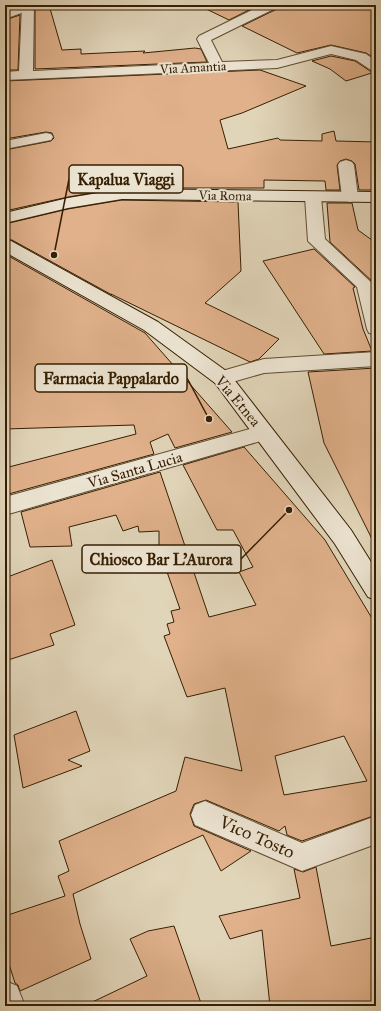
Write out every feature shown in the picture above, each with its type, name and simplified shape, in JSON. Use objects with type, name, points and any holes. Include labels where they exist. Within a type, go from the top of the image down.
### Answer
[{"type":"street","points":[[217,66],[204,39],[272,5]]},
{"type":"street","points":[[5,15],[28,6],[26,75]]},
{"type":"street","name":"Via Amantia","points":[[5,76],[277,64],[331,50],[361,57],[376,67]]},
{"type":"street","points":[[5,145],[46,138]]},
{"type":"street","points":[[346,164],[350,197]]},
{"type":"street","name":"Via Roma","points":[[5,218],[68,203],[122,194],[376,197]]},
{"type":"street","points":[[313,197],[317,241],[365,285],[373,303],[376,329]]},
{"type":"street","name":"Via Etnea","points":[[5,246],[151,326],[222,378],[343,537],[376,590]]},
{"type":"street","points":[[222,378],[264,366],[376,359]]},
{"type":"street","name":"Via Santa Lucia","points":[[5,506],[264,433]]},
{"type":"street","name":"Vico Tosto","points":[[205,815],[302,857],[376,830]]},
{"type":"building","points":[[35,5],[49,5],[62,50],[81,49],[81,54],[145,51],[143,53],[195,48],[201,49],[207,62],[35,69]]},
{"type":"building","points":[[198,5],[259,5],[229,20]]},
{"type":"building","points":[[279,5],[376,5],[376,59],[366,53],[331,45],[297,53],[242,26],[277,9]]},
{"type":"building","points":[[20,15],[18,70],[5,70],[5,20]]},
{"type":"building","points":[[331,56],[355,61],[370,71],[375,72],[346,81],[330,69],[312,61]]},
{"type":"building","points":[[260,70],[306,86],[242,113],[220,120],[228,149],[278,138],[280,140],[322,141],[322,134],[334,131],[336,141],[376,142],[376,190],[359,190],[355,164],[346,159],[340,161],[337,165],[340,190],[326,190],[325,181],[264,180],[264,188],[122,188],[68,197],[5,211],[5,150],[51,141],[54,138],[52,133],[46,132],[5,139],[5,81]]},
{"type":"building","points":[[122,200],[238,202],[241,271],[205,303],[279,339],[259,359],[250,362],[111,294],[112,295],[12,240],[5,239],[5,224],[68,209]]},
{"type":"building","points":[[327,203],[352,203],[358,230],[376,243],[376,281],[373,282],[330,242]]},
{"type":"building","points":[[314,249],[355,287],[353,288],[363,329],[372,351],[324,354],[263,261]]},
{"type":"building","points":[[5,254],[145,333],[232,432],[175,448],[168,434],[150,442],[154,454],[5,495],[5,468],[136,434],[134,425],[5,429]]},
{"type":"building","points":[[376,368],[376,547],[324,443],[308,372]]},
{"type":"building","points":[[244,447],[325,540],[376,625],[376,815],[302,841],[287,835],[285,826],[279,831],[206,800],[194,804],[190,814],[194,826],[251,851],[221,871],[203,835],[73,894],[80,924],[91,959],[20,991],[18,985],[15,983],[8,961],[5,944],[5,916],[65,896],[58,876],[69,871],[59,841],[176,791],[185,757],[242,771],[225,688],[187,697],[164,636],[170,634],[167,624],[174,622],[171,611],[180,609],[159,549],[159,531],[139,532],[138,526],[123,531],[116,515],[69,527],[72,546],[30,547],[21,512],[160,472],[209,617],[256,605],[239,572],[253,567],[233,530],[217,530],[183,465]],"holes":[[[344,736],[367,781],[284,795],[275,756]]]},
{"type":"building","points":[[52,560],[75,625],[50,634],[54,645],[5,661],[5,578]]},
{"type":"building","points":[[76,711],[90,751],[68,760],[82,766],[23,788],[14,735]]},
{"type":"building","points":[[316,867],[331,946],[376,937],[376,1006],[270,1006],[262,930],[230,939],[219,916],[300,898],[294,869],[303,872]]},
{"type":"building","points":[[174,926],[202,1006],[84,1006],[147,976],[130,939],[148,931]]},
{"type":"place","name":"Kapalua Viaggi","points":[[54,255]]},
{"type":"place","name":"Farmacia Pappalardo","points":[[209,419]]},
{"type":"place","name":"Chiosco Bar L'Aurora","points":[[289,510]]}]
